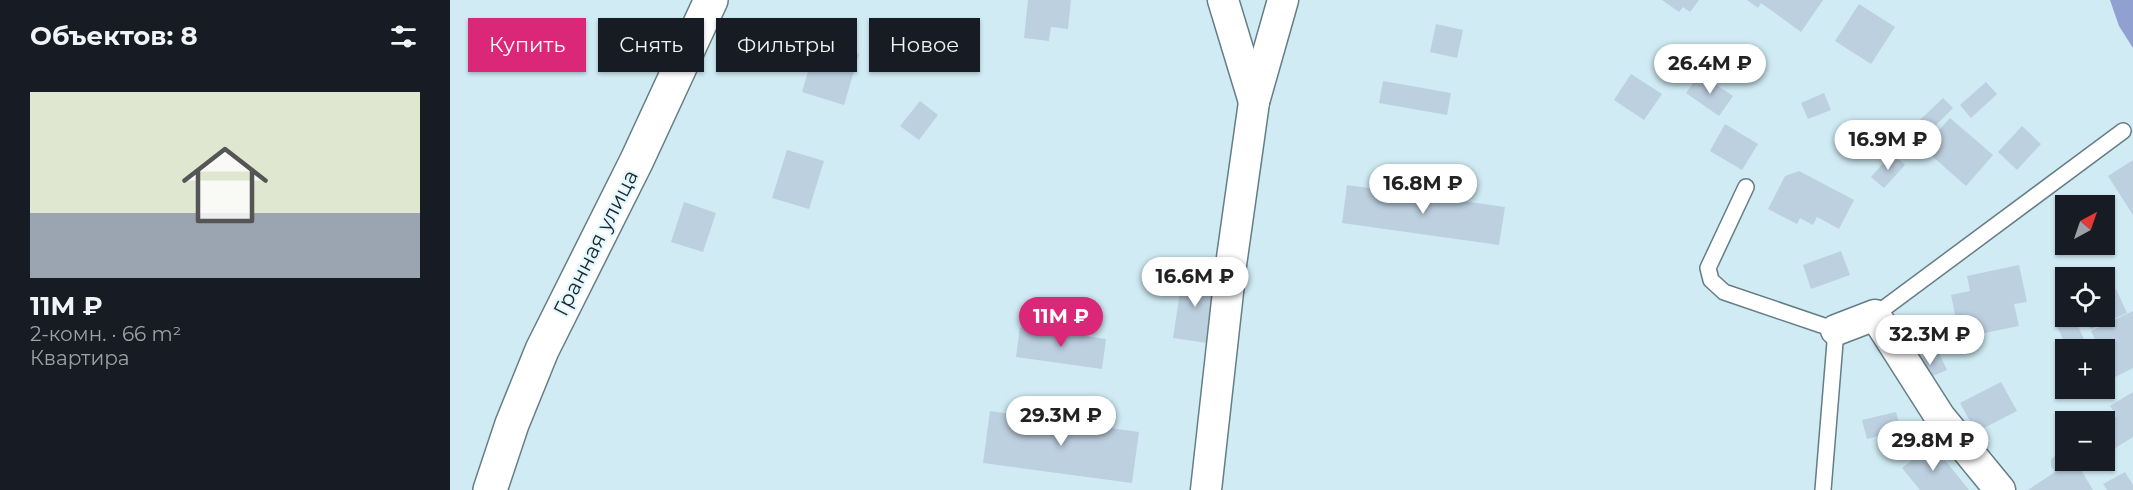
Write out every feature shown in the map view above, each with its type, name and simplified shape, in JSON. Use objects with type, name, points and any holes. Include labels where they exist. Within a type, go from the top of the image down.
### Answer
[{"type":"street","name":"Гранная улица","points":[[490,490],[512,424],[542,350],[637,160],[711,0]]},
{"type":"street","points":[[1223,0],[1254,102]]},
{"type":"street","points":[[1206,490],[1232,265],[1254,102],[1283,0]]},
{"type":"street","points":[[1836,330],[1875,315],[1940,417],[2000,490]]},
{"type":"lane","points":[[1875,315],[2123,131]]},
{"type":"lane","points":[[1746,187],[1708,268],[1711,280],[1724,292],[1836,330],[1823,490]]},
{"type":"water","points":[[2110,0],[2133,0],[2133,48],[2119,26]]},
{"type":"building","points":[[1028,0],[1071,0],[1068,29],[1051,27],[1049,41],[1024,38]]},
{"type":"building","points":[[1662,0],[1699,0],[1690,12],[1683,7],[1679,12]]},
{"type":"building","points":[[1747,0],[1823,0],[1801,32],[1761,3],[1758,8]]},
{"type":"building","points":[[1859,4],[1895,27],[1871,64],[1835,41]]},
{"type":"building","points":[[1436,24],[1463,30],[1457,58],[1430,52]]},
{"type":"building","points":[[808,72],[854,72],[844,105],[802,92]]},
{"type":"building","points":[[1631,74],[1662,94],[1644,120],[1614,100]]},
{"type":"building","points":[[1700,74],[1733,96],[1719,116],[1686,93]]},
{"type":"building","points":[[1383,81],[1451,93],[1447,115],[1379,103]]},
{"type":"building","points":[[1986,82],[1997,94],[1971,118],[1960,105]]},
{"type":"building","points":[[1824,93],[1831,110],[1808,119],[1801,103]]},
{"type":"building","points":[[1943,98],[1953,108],[1931,130],[1920,120]]},
{"type":"building","points":[[920,101],[938,115],[919,140],[900,126]]},
{"type":"building","points":[[1950,118],[1993,155],[1966,186],[1923,148]]},
{"type":"building","points":[[1725,124],[1758,144],[1742,170],[1710,151]]},
{"type":"building","points":[[2022,126],[2041,144],[2017,170],[1998,152]]},
{"type":"building","points":[[787,150],[824,161],[809,209],[772,198]]},
{"type":"building","points":[[1892,153],[1905,165],[1884,188],[1871,177]]},
{"type":"building","points":[[2133,160],[2133,215],[2108,176]]},
{"type":"building","points":[[1799,171],[1854,200],[1839,229],[1817,217],[1813,225],[1800,218],[1797,224],[1768,209],[1785,176]]},
{"type":"building","points":[[1347,185],[1505,207],[1499,245],[1342,223]]},
{"type":"building","points":[[684,202],[716,213],[703,252],[671,242]]},
{"type":"building","points":[[1841,251],[1850,275],[1811,289],[1803,265]]},
{"type":"building","points":[[2019,265],[2027,302],[2014,304],[2019,326],[1960,338],[1951,295],[1970,291],[1967,276]]},
{"type":"building","points":[[1183,272],[1216,277],[1207,343],[1173,338]]},
{"type":"building","points":[[2115,289],[2127,313],[2115,318]]},
{"type":"building","points":[[2133,311],[2133,368],[2115,377],[2115,339],[2095,339],[2091,331],[2099,327],[2115,327],[2115,320]]},
{"type":"building","points":[[1020,327],[1106,339],[1102,369],[1016,357]]},
{"type":"building","points":[[2057,327],[2078,327],[2084,339],[2063,339]]},
{"type":"building","points":[[1938,351],[1947,370],[1923,380],[1914,361]]},
{"type":"building","points":[[2001,382],[2017,411],[1976,432],[1960,403]]},
{"type":"building","points":[[2133,392],[2133,437],[2115,448],[2115,417],[2117,416],[2110,406]]},
{"type":"building","points":[[990,411],[1139,432],[1132,483],[983,463]]},
{"type":"building","points":[[1896,412],[1901,430],[1867,439],[1862,420]]},
{"type":"building","points":[[1932,444],[1969,490],[1920,490],[1902,468]]},
{"type":"building","points":[[2055,456],[2055,471],[2082,471],[2093,490],[2028,490],[2055,472],[2051,466],[2051,459]]},
{"type":"building","points":[[2125,472],[2133,485],[2133,490],[2107,490],[2103,484]]}]
